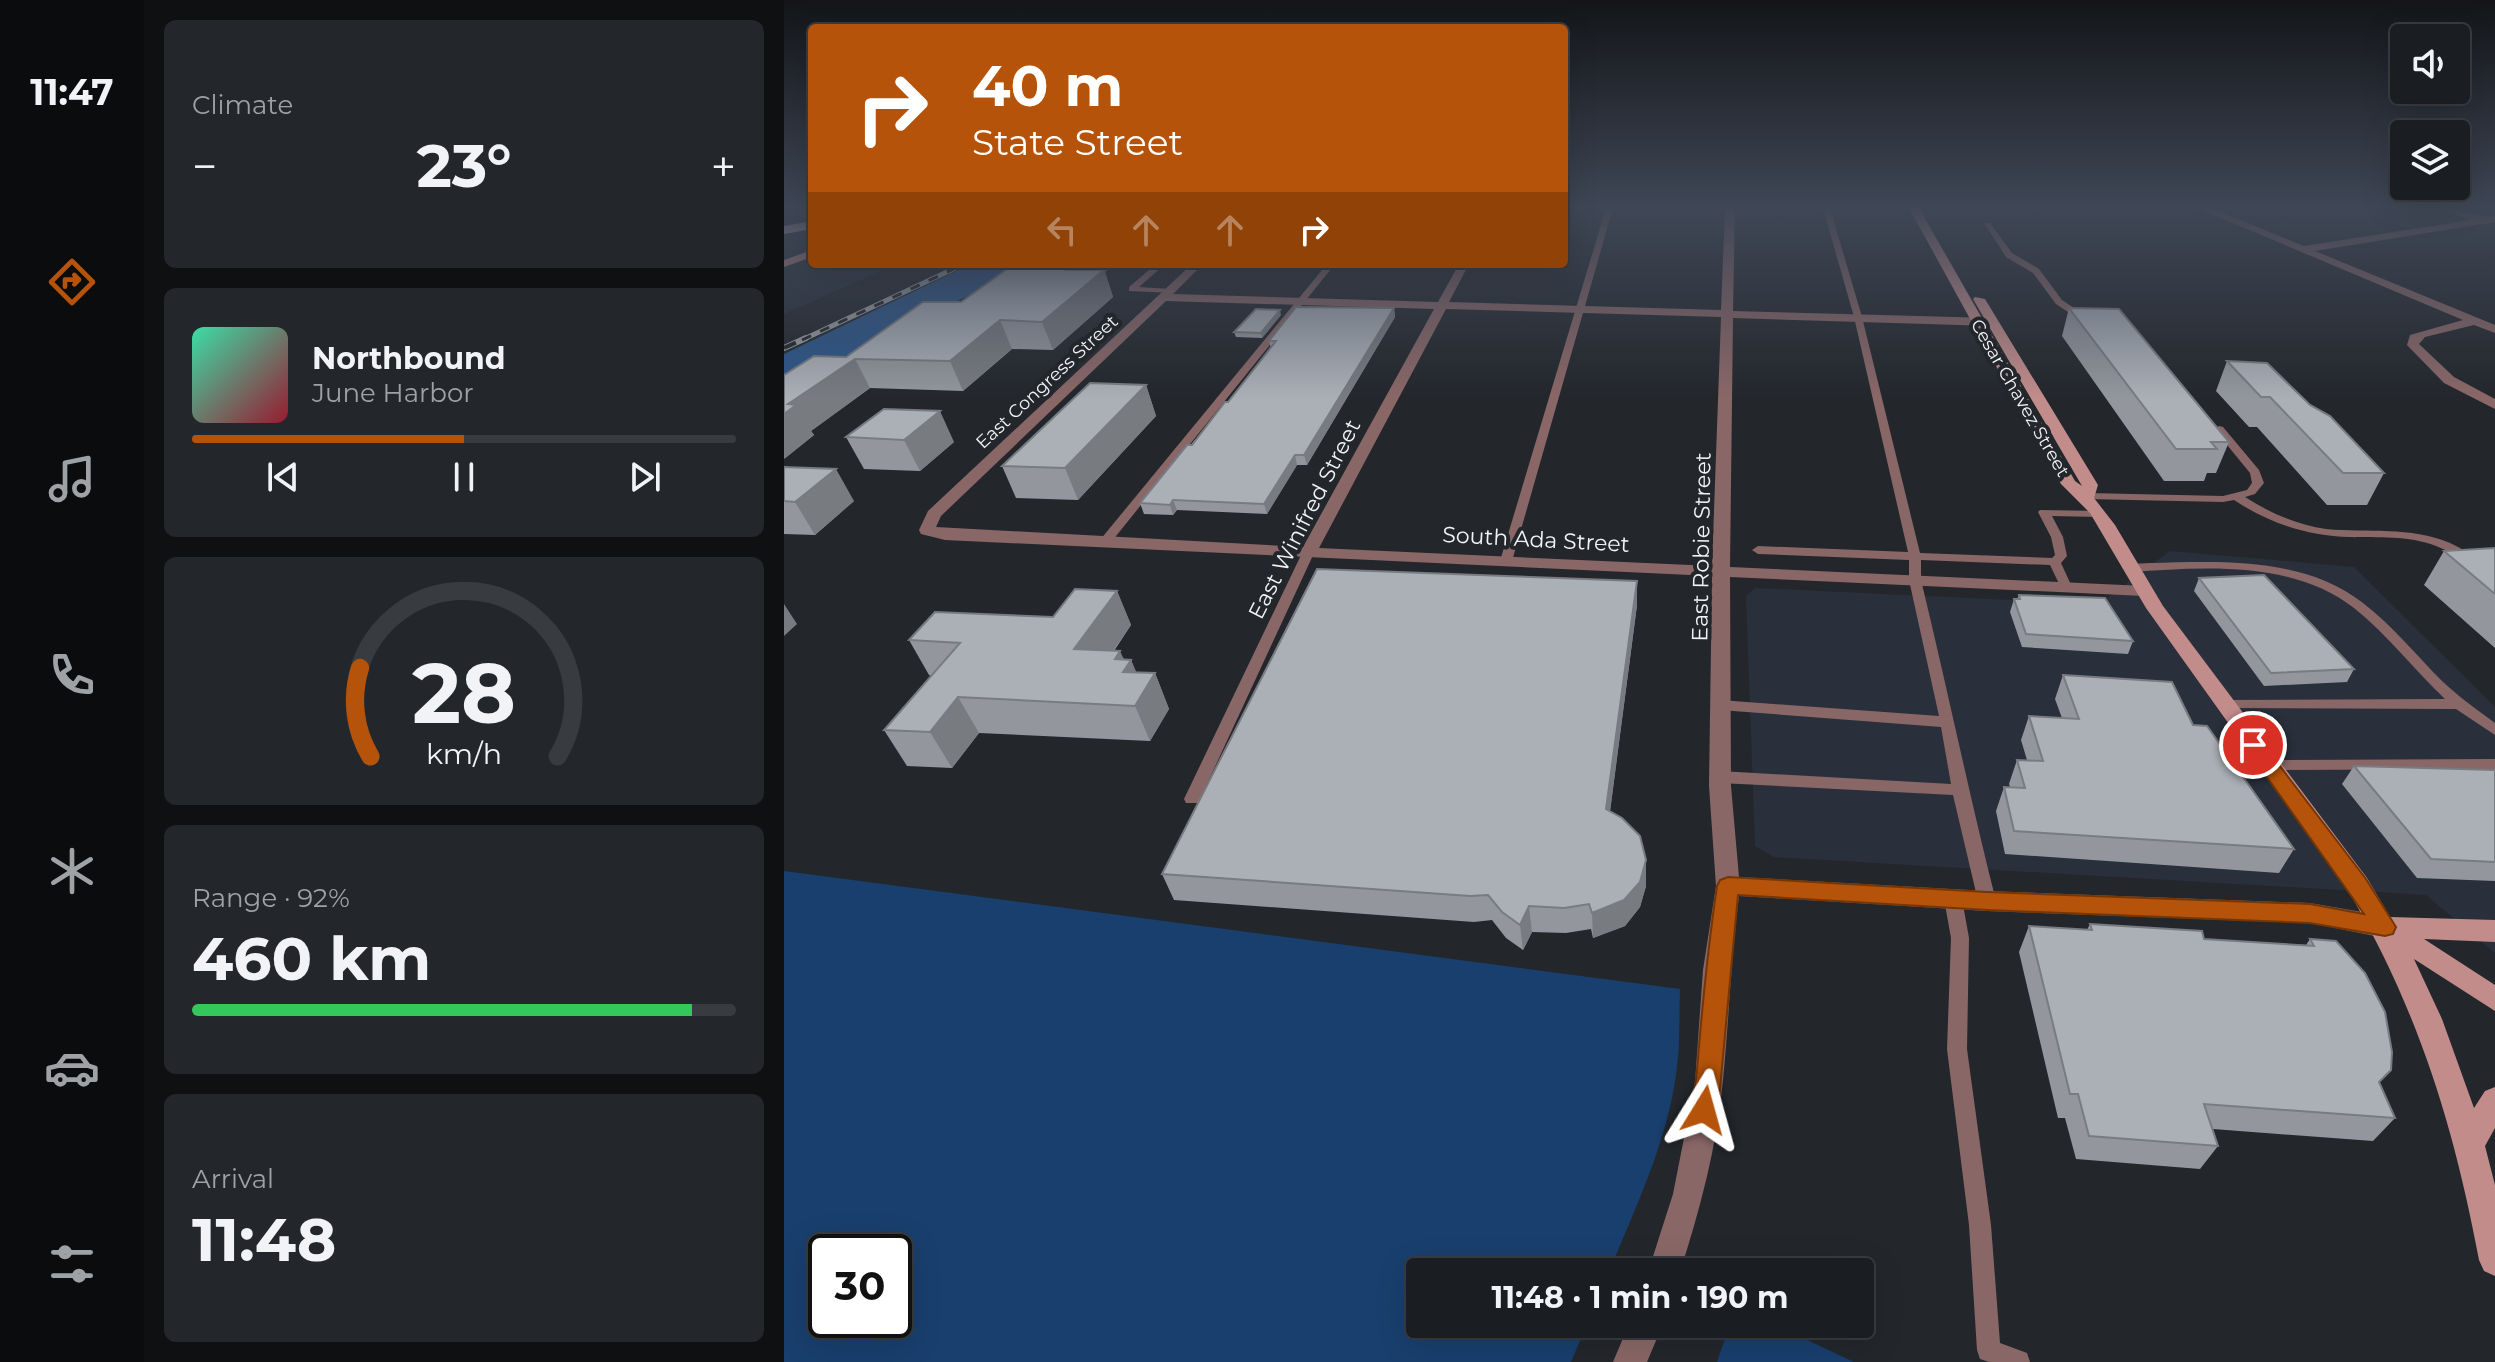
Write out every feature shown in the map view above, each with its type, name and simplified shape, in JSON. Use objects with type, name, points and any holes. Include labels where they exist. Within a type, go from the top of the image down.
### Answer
[{"type":"main road","name":"Cesar Chavez Street","points":[[1949,272],[2069,484],[2087,496],[2100,514],[2144,591],[2224,705],[2358,885],[2385,927],[2430,1021],[2471,1141],[2495,1260]]},
{"type":"main road","name":"Cesar Chavez Street","points":[[1963,272],[2090,485],[2087,496]]},
{"type":"main road","points":[[2385,927],[2495,931]]},
{"type":"main road","points":[[2385,927],[2495,999]]},
{"type":"main road","points":[[2471,1141],[2495,1101]]},
{"type":"street","name":"East Congress Street","points":[[927,530],[934,514],[1190,272]]},
{"type":"street","name":"East Winifred Street","points":[[1309,551],[1460,272]]},
{"type":"street","name":"East Robie Street","points":[[1668,1258],[1689,1194],[1709,1082],[1716,970],[1728,886],[1720,777],[1720,705],[1729,272]]},
{"type":"street","points":[[2355,272],[2495,329]]},
{"type":"street","points":[[1168,294],[1440,306],[1992,322]]},
{"type":"street","points":[[2475,321],[2421,334],[2414,338],[2413,345],[2449,380],[2495,405]]},
{"type":"street","name":"South Ada Street","points":[[927,530],[945,535],[1104,543],[2144,591]]},
{"type":"street","points":[[1728,886],[1987,901],[2310,913],[2385,927]]},
{"type":"street","points":[[1630,1362],[1640,1338]]},
{"type":"lane","points":[[1152,272],[1132,289],[1168,294]]},
{"type":"lane","points":[[1104,543],[1325,272]]},
{"type":"lane","points":[[1506,561],[1591,272]]},
{"type":"lane","points":[[1845,272],[1915,558],[1915,580],[1987,901]]},
{"type":"lane","points":[[2036,272],[2066,309],[2092,321]]},
{"type":"lane","points":[[2087,496],[2223,499],[2251,492],[2258,483],[2255,472],[2207,415]]},
{"type":"lane","points":[[2238,497],[2276,519],[2306,530],[2408,534],[2436,541],[2459,552],[2495,582]]},
{"type":"lane","points":[[1758,550],[2055,562],[2061,556],[2057,537],[2044,512],[2100,514]]},
{"type":"lane","name":"East Winifred Street","points":[[1192,799],[1309,551]]},
{"type":"lane","points":[[2055,562],[2066,587]]},
{"type":"lane","points":[[2130,568],[2177,564],[2275,572],[2300,575],[2324,584],[2364,612],[2460,704],[2495,730]]},
{"type":"lane","points":[[2224,705],[2460,704]]},
{"type":"lane","points":[[1720,705],[1948,722]]},
{"type":"lane","points":[[2268,765],[2495,764]]},
{"type":"lane","points":[[1720,777],[1960,790]]},
{"type":"lane","points":[[1953,899],[1960,938],[1957,1049],[1980,1225],[1989,1350],[2018,1362]]},
{"type":"shaded area","points":[[784,272],[880,272],[784,314]]},
{"type":"shaded area","points":[[955,272],[1018,272],[784,386],[784,354]]},
{"type":"shaded area","points":[[2170,551],[2354,567],[2495,707],[2495,953],[2426,895],[1774,857],[1755,846],[1746,596],[1755,588],[2099,604]]},
{"type":"shaded area","points":[[784,871],[1680,989],[1678,1057],[1669,1113],[1642,1194],[1615,1258],[1406,1258],[1406,1338],[1581,1338],[1571,1362],[784,1362]]},
{"type":"shaded area","points":[[1725,1338],[1803,1338],[1854,1362],[1717,1362]]},
{"type":"building","points":[[1003,272],[1102,272],[1042,322],[1000,320],[950,361],[855,359],[788,404],[796,405],[784,414],[784,375],[814,356],[846,357],[923,302],[961,302]]},
{"type":"building","points":[[1296,307],[1394,308],[1304,455],[1295,455],[1264,504],[1173,500],[1170,505],[1140,503],[1187,445],[1192,445],[1228,402],[1276,341],[1269,341]]},
{"type":"building","points":[[2069,308],[2119,309],[2229,442],[2211,442],[2217,449],[2176,449]]},
{"type":"building","points":[[1256,309],[1280,310],[1261,333],[1234,332]]},
{"type":"building","points":[[2227,361],[2267,363],[2310,405],[2330,416],[2384,473],[2343,473],[2270,397],[2261,397]]},
{"type":"building","points":[[1090,383],[1146,385],[1065,468],[1002,466]]},
{"type":"building","points":[[884,409],[940,411],[904,440],[846,437]]},
{"type":"building","points":[[784,467],[836,469],[795,502],[784,501]]},
{"type":"building","points":[[2495,548],[2495,594],[2444,551]]},
{"type":"building","points":[[1317,569],[1637,581],[1606,809],[1622,818],[1640,836],[1646,860],[1640,882],[1624,900],[1592,913],[1589,904],[1564,908],[1529,906],[1520,925],[1502,912],[1488,895],[1162,874]]},
{"type":"building","points":[[2264,575],[2354,669],[2271,673],[2199,578]]},
{"type":"building","points":[[1075,589],[1117,591],[1074,649],[1120,651],[1115,659],[1131,660],[1123,672],[1155,673],[1135,706],[958,697],[930,732],[884,730],[960,643],[909,640],[935,612],[1053,617]]},
{"type":"building","points":[[2019,595],[2105,598],[2133,641],[2026,634],[2014,599],[2020,599]]},
{"type":"building","points":[[2063,675],[2172,682],[2193,725],[2207,726],[2294,849],[2014,831],[2004,787],[2025,788],[2017,760],[2043,761],[2029,716],[2079,719]]},
{"type":"building","points":[[2354,766],[2495,770],[2495,862],[2431,859]]},
{"type":"building","points":[[2090,924],[2202,931],[2204,939],[2314,946],[2310,939],[2336,941],[2365,973],[2385,1012],[2392,1052],[2391,1070],[2379,1082],[2395,1118],[2204,1104],[2218,1146],[2089,1136],[2078,1094],[2070,1094],[2029,926],[2092,930]]},
{"type":"railway","points":[[802,340],[948,272]]},
{"type":"railway","points":[[784,348],[806,338]]},
{"type":"route","points":[[1704,1110],[1709,1082],[1716,970],[1728,886],[1987,901],[2310,913],[2385,927],[2358,885],[2253,745]]}]
